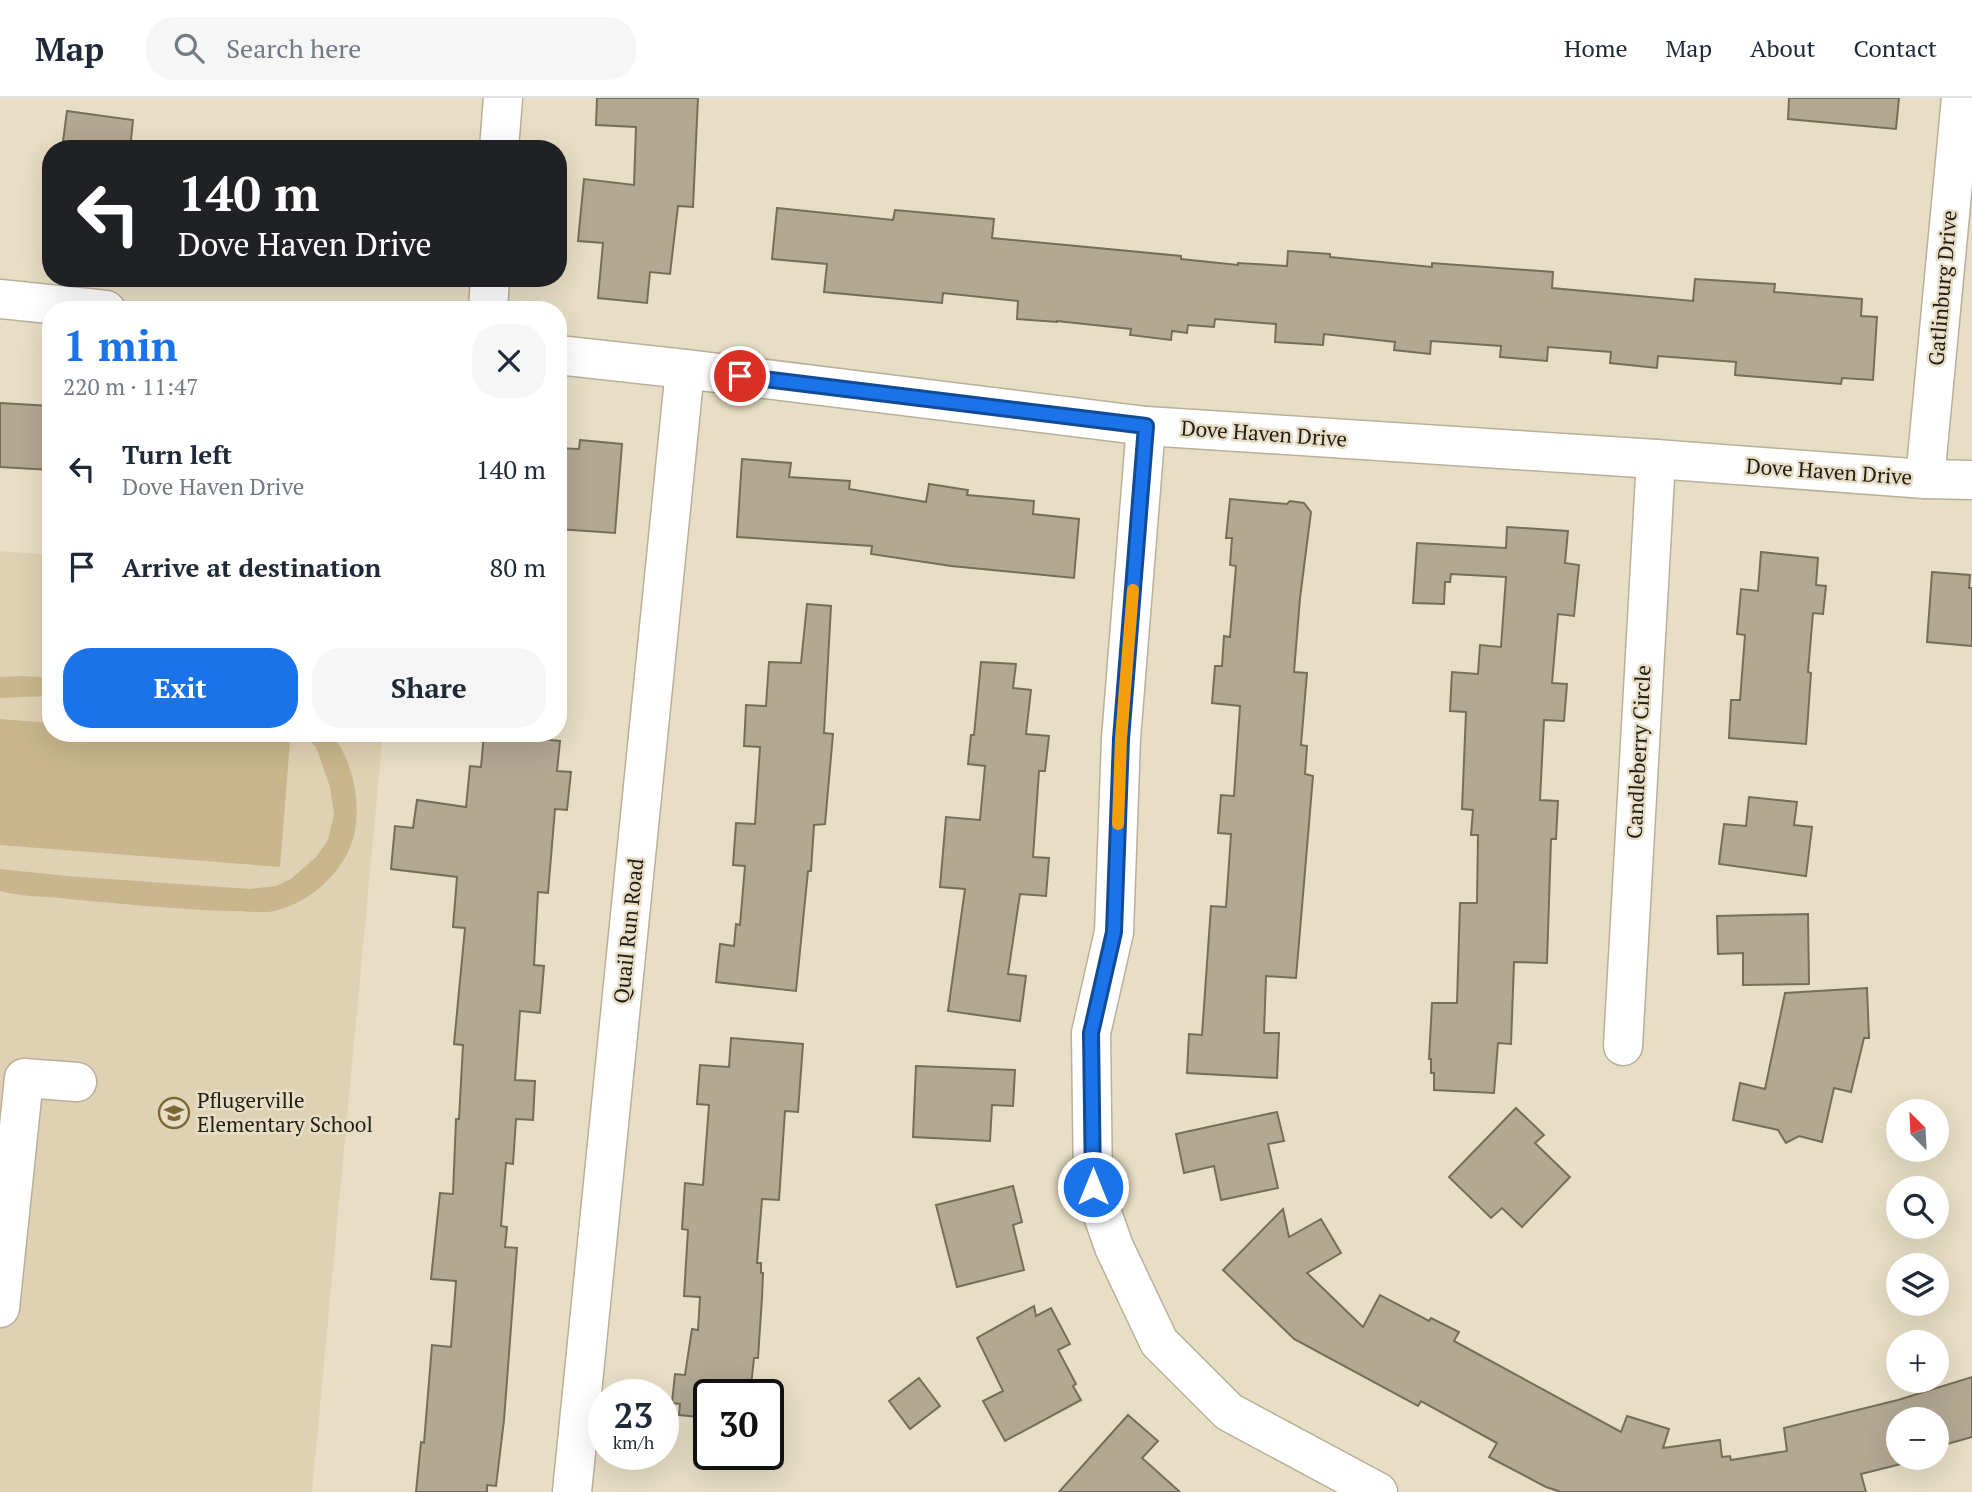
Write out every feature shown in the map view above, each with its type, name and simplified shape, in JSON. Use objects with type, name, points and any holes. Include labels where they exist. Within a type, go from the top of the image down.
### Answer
[{"type":"street","points":[[500,140],[503,98]]},
{"type":"street","name":"Gatlinburg Drive","points":[[1925,479],[1961,98]]},
{"type":"street","points":[[0,299],[42,303]]},
{"type":"street","name":"Dove Haven Drive","points":[[567,356],[1146,426],[1972,480]]},
{"type":"street","name":"Quail Run Road","points":[[572,1492],[685,369]]},
{"type":"street","points":[[1146,426],[1121,739],[1114,932],[1091,1033],[1093,1187],[1114,1247],[1158,1342],[1229,1412],[1378,1492]]},
{"type":"street","name":"Candleberry Circle","points":[[1622,1046],[1656,459]]},
{"type":"street","points":[[0,1308],[24,1078],[77,1083]]},
{"type":"shaded area","name":"Pflugerville Elementary School","points":[[0,551],[42,554],[42,742],[382,742],[312,1492],[0,1492]]},
{"type":"shaded area","points":[[0,677],[42,677],[42,696],[0,698]]},
{"type":"shaded area","points":[[0,719],[42,722],[42,742],[290,742],[280,867],[0,845]]},
{"type":"shaded area","points":[[311,742],[337,742],[344,754],[355,788],[356,824],[353,839],[340,866],[318,889],[292,905],[268,912],[194,909],[0,891],[0,869],[250,889],[276,886],[291,879],[316,857],[328,840],[334,814],[330,787],[316,747]]},
{"type":"building","points":[[597,98],[698,98],[693,207],[678,206],[670,274],[650,272],[647,303],[598,298],[603,243],[578,241],[584,179],[634,185],[636,127],[596,125]]},
{"type":"building","points":[[1789,98],[1899,98],[1896,129],[1788,119]]},
{"type":"building","points":[[67,111],[133,120],[131,140],[63,140]]},
{"type":"building","points":[[777,208],[893,220],[895,210],[994,219],[992,238],[1181,256],[1181,259],[1238,265],[1287,266],[1288,251],[1432,267],[1432,263],[1553,272],[1552,288],[1693,301],[1695,279],[1775,284],[1774,292],[1862,299],[1861,316],[1877,317],[1873,380],[1842,378],[1841,384],[1735,375],[1736,362],[1658,356],[1657,368],[1610,363],[1611,352],[1548,347],[1547,361],[1500,357],[1501,346],[1431,341],[1430,354],[1394,350],[1395,342],[1324,334],[1323,345],[1275,342],[1276,324],[1215,319],[1214,327],[1188,325],[1187,333],[1172,331],[1171,340],[1130,335],[1131,329],[1017,319],[1018,301],[943,293],[942,303],[824,292],[827,264],[772,259]]},
{"type":"building","points":[[0,403],[42,405],[42,469],[0,467]]},
{"type":"building","points":[[580,440],[622,444],[615,533],[567,530],[567,448],[579,449]]},
{"type":"building","points":[[742,459],[791,463],[789,477],[850,481],[849,489],[926,502],[929,484],[968,490],[967,495],[1034,501],[1033,514],[1079,519],[1074,578],[951,566],[871,554],[872,546],[737,537]]},
{"type":"building","points":[[1230,499],[1304,503],[1311,512],[1294,672],[1307,673],[1301,745],[1307,746],[1305,774],[1313,776],[1296,978],[1266,976],[1264,1033],[1279,1033],[1277,1078],[1187,1073],[1189,1034],[1202,1035],[1211,906],[1226,907],[1231,834],[1218,833],[1221,795],[1234,796],[1240,706],[1212,703],[1215,666],[1222,666],[1224,636],[1230,637],[1236,566],[1230,565],[1232,538],[1226,538]]},
{"type":"building","points":[[1507,527],[1568,531],[1565,563],[1579,565],[1574,616],[1558,614],[1552,683],[1567,684],[1564,721],[1544,720],[1540,800],[1558,801],[1556,839],[1551,839],[1547,963],[1514,962],[1511,1044],[1498,1043],[1494,1093],[1434,1090],[1434,1073],[1431,1073],[1429,1059],[1432,1003],[1457,1003],[1460,903],[1477,903],[1478,835],[1471,835],[1473,810],[1462,809],[1466,712],[1450,711],[1452,672],[1478,674],[1480,645],[1501,647],[1506,577],[1451,574],[1450,582],[1445,582],[1444,604],[1413,603],[1417,543],[1506,548]]},
{"type":"building","points":[[1761,552],[1818,558],[1816,585],[1826,586],[1823,614],[1813,613],[1806,744],[1729,738],[1731,700],[1740,700],[1745,635],[1737,634],[1741,589],[1758,591]]},
{"type":"building","points":[[1932,572],[1970,575],[1972,646],[1927,642]]},
{"type":"building","points":[[807,604],[831,606],[824,733],[833,734],[825,824],[814,825],[796,991],[716,982],[720,944],[734,946],[736,924],[740,925],[745,866],[733,865],[736,823],[755,824],[760,747],[744,746],[746,705],[766,706],[769,662],[801,663]]},
{"type":"building","points":[[981,662],[1016,664],[1013,688],[1031,690],[1026,734],[1049,736],[1045,771],[1039,771],[1033,857],[1049,858],[1046,896],[1020,894],[1008,974],[1026,976],[1020,1021],[948,1011],[965,889],[940,887],[946,817],[980,820],[985,766],[968,764],[971,735],[974,735]]},
{"type":"building","points":[[483,742],[560,742],[557,771],[571,772],[567,810],[555,809],[548,893],[538,892],[534,965],[544,966],[540,1013],[520,1011],[515,1080],[535,1081],[533,1120],[516,1119],[513,1164],[506,1163],[501,1226],[507,1227],[505,1247],[517,1248],[504,1420],[496,1486],[487,1485],[487,1492],[416,1492],[421,1442],[424,1443],[432,1345],[451,1347],[456,1281],[431,1279],[440,1193],[453,1194],[463,1045],[454,1044],[465,928],[453,927],[457,877],[391,869],[395,826],[413,828],[417,800],[466,807],[470,766],[481,767]]},
{"type":"building","points":[[1749,797],[1797,802],[1794,825],[1812,827],[1806,876],[1719,864],[1724,824],[1746,826]]},
{"type":"building","points":[[1808,914],[1809,984],[1743,985],[1743,953],[1718,954],[1717,916]]},
{"type":"building","points":[[1867,988],[1869,1038],[1864,1038],[1851,1092],[1834,1088],[1822,1142],[1799,1136],[1786,1143],[1778,1130],[1733,1120],[1740,1083],[1765,1089],[1785,993]]},
{"type":"building","points":[[731,1038],[803,1044],[798,1112],[785,1111],[779,1200],[762,1199],[757,1263],[761,1263],[763,1273],[762,1298],[758,1358],[754,1358],[752,1379],[693,1379],[693,1416],[679,1415],[679,1379],[674,1379],[675,1374],[685,1375],[692,1329],[698,1330],[700,1297],[684,1296],[688,1230],[682,1229],[685,1183],[703,1185],[709,1105],[697,1104],[700,1065],[729,1067]]},
{"type":"building","points":[[916,1066],[1015,1070],[1013,1106],[992,1105],[990,1141],[913,1137]]},
{"type":"building","points":[[1516,1108],[1544,1135],[1535,1143],[1570,1177],[1522,1227],[1502,1208],[1491,1218],[1449,1177]]},
{"type":"building","points":[[1277,1112],[1284,1141],[1268,1144],[1278,1188],[1221,1200],[1214,1166],[1184,1173],[1176,1134]]},
{"type":"building","points":[[1013,1186],[1022,1222],[1013,1225],[1024,1270],[957,1287],[936,1205]]},
{"type":"building","points":[[1283,1209],[1289,1237],[1321,1219],[1341,1253],[1307,1273],[1363,1327],[1380,1295],[1429,1321],[1431,1318],[1459,1332],[1454,1341],[1621,1432],[1627,1416],[1669,1429],[1663,1448],[1720,1440],[1722,1457],[1730,1456],[1731,1460],[1787,1451],[1784,1428],[1921,1393],[1949,1393],[1949,1384],[1972,1377],[1972,1437],[1949,1444],[1949,1407],[1886,1407],[1886,1468],[1861,1474],[1866,1492],[1561,1492],[1489,1457],[1497,1443],[1421,1401],[1418,1406],[1294,1339],[1223,1270]]},
{"type":"building","points":[[1034,1306],[1036,1316],[1051,1308],[1070,1344],[1058,1350],[1076,1384],[1073,1386],[1081,1400],[1005,1441],[983,1401],[1003,1391],[977,1338]]},
{"type":"building","points":[[919,1378],[940,1406],[910,1429],[889,1401]]},
{"type":"building","points":[[1128,1415],[1158,1441],[1142,1458],[1180,1492],[1059,1492]]},
{"type":"slow traffic","points":[[1118,824],[1121,739],[1133,590]]},
{"type":"place","name":"Pflugerville Elementary School","points":[[174,1113]]},
{"type":"route","points":[[740,376],[1146,426],[1121,739],[1114,932],[1091,1033],[1093,1187]]}]
